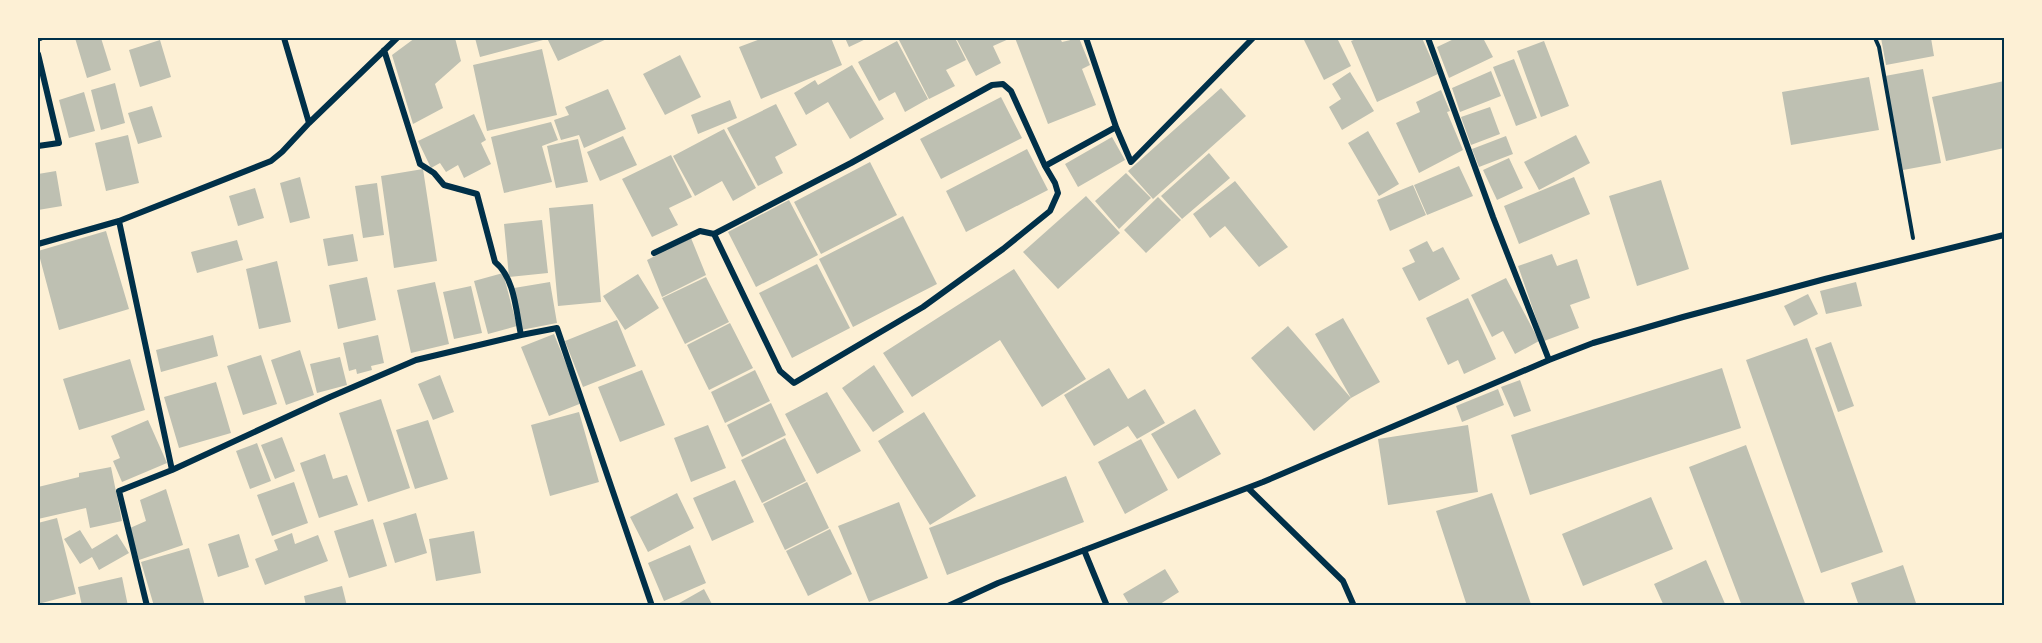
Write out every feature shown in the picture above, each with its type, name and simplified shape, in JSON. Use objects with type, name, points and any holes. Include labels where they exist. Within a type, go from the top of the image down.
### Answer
[{"type":"street","points":[[284,38],[309,123]]},
{"type":"street","points":[[38,244],[119,221],[271,161],[397,38]]},
{"type":"street","points":[[1086,38],[1116,127],[1131,162],[1253,38]]},
{"type":"street","points":[[1428,38],[1548,360]]},
{"type":"street","points":[[384,50],[420,164],[434,173],[444,185],[477,194],[495,262],[502,268],[508,280],[521,335]]},
{"type":"street","points":[[38,54],[59,144],[38,146]]},
{"type":"street","points":[[654,253],[700,231],[714,234],[992,85],[1003,84],[1011,91],[1058,193],[1050,211],[1003,249],[923,307],[794,383],[780,371],[714,234]]},
{"type":"street","points":[[1045,166],[1116,127]]},
{"type":"street","points":[[119,221],[172,470]]},
{"type":"street","points":[[948,606],[998,583],[1248,488],[1593,343],[1683,317],[2004,235]]},
{"type":"street","points":[[147,606],[119,491],[172,470],[416,360],[557,328],[652,606]]},
{"type":"street","points":[[1248,488],[1343,581],[1354,606]]},
{"type":"street","points":[[1084,550],[1107,606]]},
{"type":"path","points":[[1875,38],[1879,47],[1916,256]]},
{"type":"building","points":[[75,38],[101,38],[111,70],[87,78]]},
{"type":"building","points":[[415,38],[455,38],[461,61],[435,84],[443,108],[413,124],[392,55]]},
{"type":"building","points":[[475,38],[542,38],[543,40],[480,57]]},
{"type":"building","points":[[547,38],[609,38],[558,61]]},
{"type":"building","points":[[763,38],[831,38],[842,65],[761,99],[739,47]]},
{"type":"building","points":[[845,38],[868,38],[849,47]]},
{"type":"building","points":[[904,38],[955,38],[966,60],[946,70],[955,86],[929,99],[899,40]]},
{"type":"building","points":[[956,38],[1011,38],[993,46],[1001,63],[976,76]]},
{"type":"building","points":[[1015,38],[1060,38],[1062,42],[1079,38],[1090,65],[1082,69],[1096,105],[1048,124]]},
{"type":"building","points":[[1303,38],[1337,38],[1351,66],[1324,80]]},
{"type":"building","points":[[1359,38],[1422,38],[1438,74],[1377,102],[1351,41]]},
{"type":"building","points":[[1456,38],[1483,38],[1493,57],[1449,78],[1437,47]]},
{"type":"building","points":[[1881,38],[1931,38],[1934,56],[1886,65]]},
{"type":"building","points":[[160,40],[171,77],[140,87],[129,50]]},
{"type":"building","points":[[897,41],[928,99],[905,112],[895,92],[879,101],[858,62]]},
{"type":"building","points":[[1544,41],[1569,106],[1541,117],[1517,51]]},
{"type":"building","points":[[542,49],[557,115],[487,131],[473,65]]},
{"type":"building","points":[[680,55],[701,97],[665,115],[643,74]]},
{"type":"building","points":[[1514,59],[1537,118],[1516,126],[1493,67]]},
{"type":"building","points":[[852,65],[884,119],[850,139],[828,102],[806,115],[794,93],[815,80],[818,85]]},
{"type":"building","points":[[1923,69],[1941,163],[1903,170],[1885,76]]},
{"type":"building","points":[[1491,71],[1501,96],[1460,112],[1452,88]]},
{"type":"building","points":[[1350,72],[1374,111],[1342,130],[1329,107],[1341,99],[1332,84]]},
{"type":"building","points":[[1869,77],[1879,130],[1791,145],[1782,92]]},
{"type":"building","points":[[2004,81],[2004,148],[1946,161],[1932,97]]},
{"type":"building","points":[[115,83],[125,123],[101,130],[91,90]]},
{"type":"building","points":[[1221,88],[1246,116],[1153,199],[1128,171]]},
{"type":"building","points":[[608,89],[626,129],[584,148],[579,135],[561,140],[554,120],[569,115],[565,107]]},
{"type":"building","points":[[1441,90],[1450,111],[1447,112],[1463,150],[1419,173],[1396,123],[1420,112],[1416,102]]},
{"type":"building","points":[[84,92],[95,131],[69,138],[59,100]]},
{"type":"building","points":[[1001,97],[1022,138],[941,179],[920,139]]},
{"type":"building","points":[[730,100],[737,118],[698,134],[691,115]]},
{"type":"building","points":[[776,104],[797,145],[775,157],[783,173],[758,186],[727,128]]},
{"type":"building","points":[[152,106],[162,137],[138,144],[128,113]]},
{"type":"building","points":[[1490,107],[1500,134],[1471,145],[1461,117]]},
{"type":"building","points":[[474,114],[486,140],[481,143],[491,164],[464,178],[458,165],[446,172],[440,163],[431,168],[418,141]]},
{"type":"building","points":[[551,122],[558,140],[542,146],[552,182],[504,193],[491,137]]},
{"type":"building","points":[[724,129],[756,188],[733,201],[722,181],[695,196],[673,156]]},
{"type":"building","points":[[1368,131],[1399,184],[1379,196],[1348,143]]},
{"type":"building","points":[[128,135],[139,183],[106,191],[95,143]]},
{"type":"building","points":[[1576,135],[1590,163],[1539,190],[1524,162]]},
{"type":"building","points":[[623,136],[637,165],[600,181],[587,152]]},
{"type":"building","points":[[1506,136],[1513,154],[1479,167],[1472,149]]},
{"type":"building","points":[[1112,137],[1125,160],[1078,187],[1065,164]]},
{"type":"building","points":[[578,139],[588,182],[556,188],[547,146]]},
{"type":"building","points":[[1027,149],[1048,190],[966,232],[946,191]]},
{"type":"building","points":[[1209,153],[1230,178],[1182,219],[1161,196]]},
{"type":"building","points":[[671,155],[692,197],[669,208],[678,225],[652,237],[622,179]]},
{"type":"building","points":[[1509,158],[1523,188],[1497,200],[1483,170]]},
{"type":"building","points":[[870,162],[897,215],[821,254],[794,202]]},
{"type":"building","points":[[1459,166],[1473,196],[1427,215],[1414,185]]},
{"type":"building","points":[[423,169],[437,261],[394,268],[381,176]]},
{"type":"building","points":[[56,171],[62,206],[38,210],[38,174]]},
{"type":"building","points":[[1126,173],[1151,198],[1119,229],[1095,201]]},
{"type":"building","points":[[300,177],[310,218],[290,223],[280,183]]},
{"type":"building","points":[[1574,177],[1590,214],[1519,244],[1504,206]]},
{"type":"building","points":[[1661,180],[1689,269],[1637,286],[1609,196]]},
{"type":"building","points":[[1235,181],[1288,247],[1259,267],[1225,226],[1210,238],[1193,214]]},
{"type":"building","points":[[377,183],[384,235],[363,238],[355,186]]},
{"type":"building","points":[[1413,185],[1426,215],[1390,231],[1377,200]]},
{"type":"building","points":[[255,188],[264,218],[238,226],[229,196]]},
{"type":"building","points":[[1086,196],[1120,233],[1058,289],[1023,252]]},
{"type":"building","points":[[1158,197],[1181,220],[1146,253],[1124,230]]},
{"type":"building","points":[[789,200],[818,255],[756,287],[728,232]]},
{"type":"building","points":[[593,204],[601,302],[558,306],[549,208]]},
{"type":"building","points":[[903,216],[937,284],[853,327],[819,259]]},
{"type":"building","points":[[542,220],[548,273],[509,277],[504,224]]},
{"type":"building","points":[[106,231],[129,309],[59,330],[38,251]]},
{"type":"building","points":[[353,234],[358,261],[328,266],[323,239]]},
{"type":"building","points":[[691,238],[706,275],[662,297],[647,260]]},
{"type":"building","points":[[237,240],[243,260],[197,273],[191,252]]},
{"type":"building","points":[[1427,241],[1433,252],[1443,247],[1460,279],[1419,301],[1402,268],[1415,262],[1409,250]]},
{"type":"building","points":[[1552,254],[1557,266],[1577,259],[1590,298],[1570,305],[1579,328],[1544,341],[1518,266]]},
{"type":"building","points":[[277,261],[291,322],[259,329],[246,269]]},
{"type":"building","points":[[817,264],[850,328],[792,358],[759,293]]},
{"type":"building","points":[[1014,269],[1086,379],[1042,407],[1000,340],[912,397],[883,353]]},
{"type":"building","points":[[503,273],[517,326],[488,334],[474,281]]},
{"type":"building","points":[[638,274],[659,308],[625,330],[603,296]]},
{"type":"building","points":[[367,277],[376,320],[338,329],[329,285]]},
{"type":"building","points":[[706,277],[729,322],[685,344],[662,298]]},
{"type":"building","points":[[1506,278],[1539,341],[1515,354],[1503,331],[1492,337],[1471,295]]},
{"type":"building","points":[[435,282],[449,344],[411,353],[397,290]]},
{"type":"building","points":[[550,282],[557,323],[521,330],[514,288]]},
{"type":"building","points":[[1856,282],[1862,306],[1826,314],[1820,291]]},
{"type":"building","points":[[471,286],[482,333],[454,339],[443,292]]},
{"type":"building","points":[[1808,294],[1818,314],[1794,326],[1784,306]]},
{"type":"building","points":[[1468,298],[1496,359],[1464,374],[1458,360],[1448,365],[1426,318]]},
{"type":"building","points":[[1343,318],[1380,382],[1351,398],[1315,334]]},
{"type":"building","points":[[617,320],[636,366],[583,387],[565,341]]},
{"type":"building","points":[[730,323],[753,368],[709,390],[687,345]]},
{"type":"building","points":[[1288,326],[1351,398],[1314,431],[1251,358]]},
{"type":"building","points":[[554,334],[582,403],[549,416],[521,347]]},
{"type":"building","points":[[213,335],[218,356],[161,372],[156,350]]},
{"type":"building","points":[[378,335],[384,363],[371,366],[372,370],[357,374],[356,369],[349,371],[343,343]]},
{"type":"building","points":[[1807,338],[1883,552],[1821,573],[1746,360]]},
{"type":"building","points":[[1831,342],[1854,406],[1838,412],[1815,348]]},
{"type":"building","points":[[300,350],[314,395],[286,405],[271,360]]},
{"type":"building","points":[[261,355],[277,404],[243,415],[227,366]]},
{"type":"building","points":[[340,357],[347,385],[317,393],[310,364]]},
{"type":"building","points":[[130,359],[145,410],[79,430],[63,379]]},
{"type":"building","points":[[874,365],[904,412],[873,432],[842,388]]},
{"type":"building","points":[[1109,368],[1128,399],[1145,389],[1165,423],[1137,439],[1128,426],[1094,446],[1064,395]]},
{"type":"building","points":[[1722,368],[1741,428],[1530,495],[1511,435]]},
{"type":"building","points":[[642,370],[665,425],[620,442],[598,387]]},
{"type":"building","points":[[755,370],[770,401],[725,423],[711,392]]},
{"type":"building","points":[[440,375],[454,412],[433,420],[418,384]]},
{"type":"building","points":[[1520,380],[1531,411],[1514,417],[1501,387]]},
{"type":"building","points":[[216,382],[231,433],[179,448],[164,397]]},
{"type":"building","points":[[1498,389],[1504,405],[1462,422],[1456,406]]},
{"type":"building","points":[[827,392],[861,451],[817,474],[785,414]]},
{"type":"building","points":[[381,399],[410,488],[368,502],[339,413]]},
{"type":"building","points":[[771,403],[786,435],[742,457],[727,425]]},
{"type":"building","points":[[1195,409],[1221,454],[1178,479],[1151,434]]},
{"type":"building","points":[[579,412],[599,482],[550,496],[531,425]]},
{"type":"building","points":[[924,412],[976,496],[930,525],[878,441]]},
{"type":"building","points":[[148,420],[167,463],[122,482],[113,461],[120,458],[111,436]]},
{"type":"building","points":[[428,420],[448,479],[415,489],[396,430]]},
{"type":"building","points":[[708,425],[726,468],[691,482],[674,438]]},
{"type":"building","points":[[1468,425],[1478,492],[1388,505],[1378,439]]},
{"type":"building","points":[[282,437],[295,471],[275,479],[261,445]]},
{"type":"building","points":[[785,438],[806,481],[762,503],[741,460]]},
{"type":"building","points":[[1141,439],[1168,490],[1125,514],[1098,462]]},
{"type":"building","points":[[257,443],[271,481],[250,489],[236,451]]},
{"type":"building","points":[[1746,445],[1806,606],[1742,606],[1689,467]]},
{"type":"building","points":[[325,454],[333,479],[347,475],[358,505],[319,518],[300,463]]},
{"type":"building","points":[[111,467],[122,521],[90,528],[86,508],[38,519],[38,487],[79,477],[79,473]]},
{"type":"building","points":[[1066,476],[1084,522],[947,575],[929,528]]},
{"type":"building","points":[[735,480],[754,522],[712,541],[693,498]]},
{"type":"building","points":[[294,482],[308,523],[272,536],[257,495]]},
{"type":"building","points":[[807,482],[829,528],[785,550],[763,504]]},
{"type":"building","points":[[166,489],[183,545],[139,560],[130,528],[146,521],[140,500]]},
{"type":"building","points":[[677,493],[694,528],[648,552],[630,517]]},
{"type":"building","points":[[1492,493],[1531,604],[1527,606],[1467,606],[1436,511]]},
{"type":"building","points":[[1651,497],[1673,549],[1583,586],[1562,534]]},
{"type":"building","points":[[899,502],[928,578],[869,602],[838,526]]},
{"type":"building","points":[[416,513],[427,553],[395,563],[383,523]]},
{"type":"building","points":[[57,518],[76,594],[38,604],[38,523]]},
{"type":"building","points":[[373,519],[387,566],[349,578],[334,531]]},
{"type":"building","points":[[830,529],[852,574],[808,596],[786,551]]},
{"type":"building","points":[[80,530],[92,549],[117,534],[129,553],[99,570],[92,557],[80,564],[64,539]]},
{"type":"building","points":[[474,531],[481,573],[436,581],[429,539]]},
{"type":"building","points":[[292,533],[295,544],[318,535],[328,561],[265,585],[255,559],[278,550],[274,540]]},
{"type":"building","points":[[239,534],[249,567],[218,577],[208,544]]},
{"type":"building","points":[[690,545],[706,583],[664,601],[648,563]]},
{"type":"building","points":[[189,548],[205,606],[154,606],[141,562]]},
{"type":"building","points":[[1706,560],[1726,606],[1664,606],[1654,584]]},
{"type":"building","points":[[1903,565],[1917,606],[1859,606],[1851,583]]},
{"type":"building","points":[[1165,569],[1179,592],[1157,606],[1130,606],[1123,594]]},
{"type":"building","points":[[122,577],[128,606],[82,606],[78,587]]},
{"type":"building","points":[[342,586],[347,606],[306,606],[304,596]]},
{"type":"building","points":[[704,589],[713,606],[674,606]]}]
